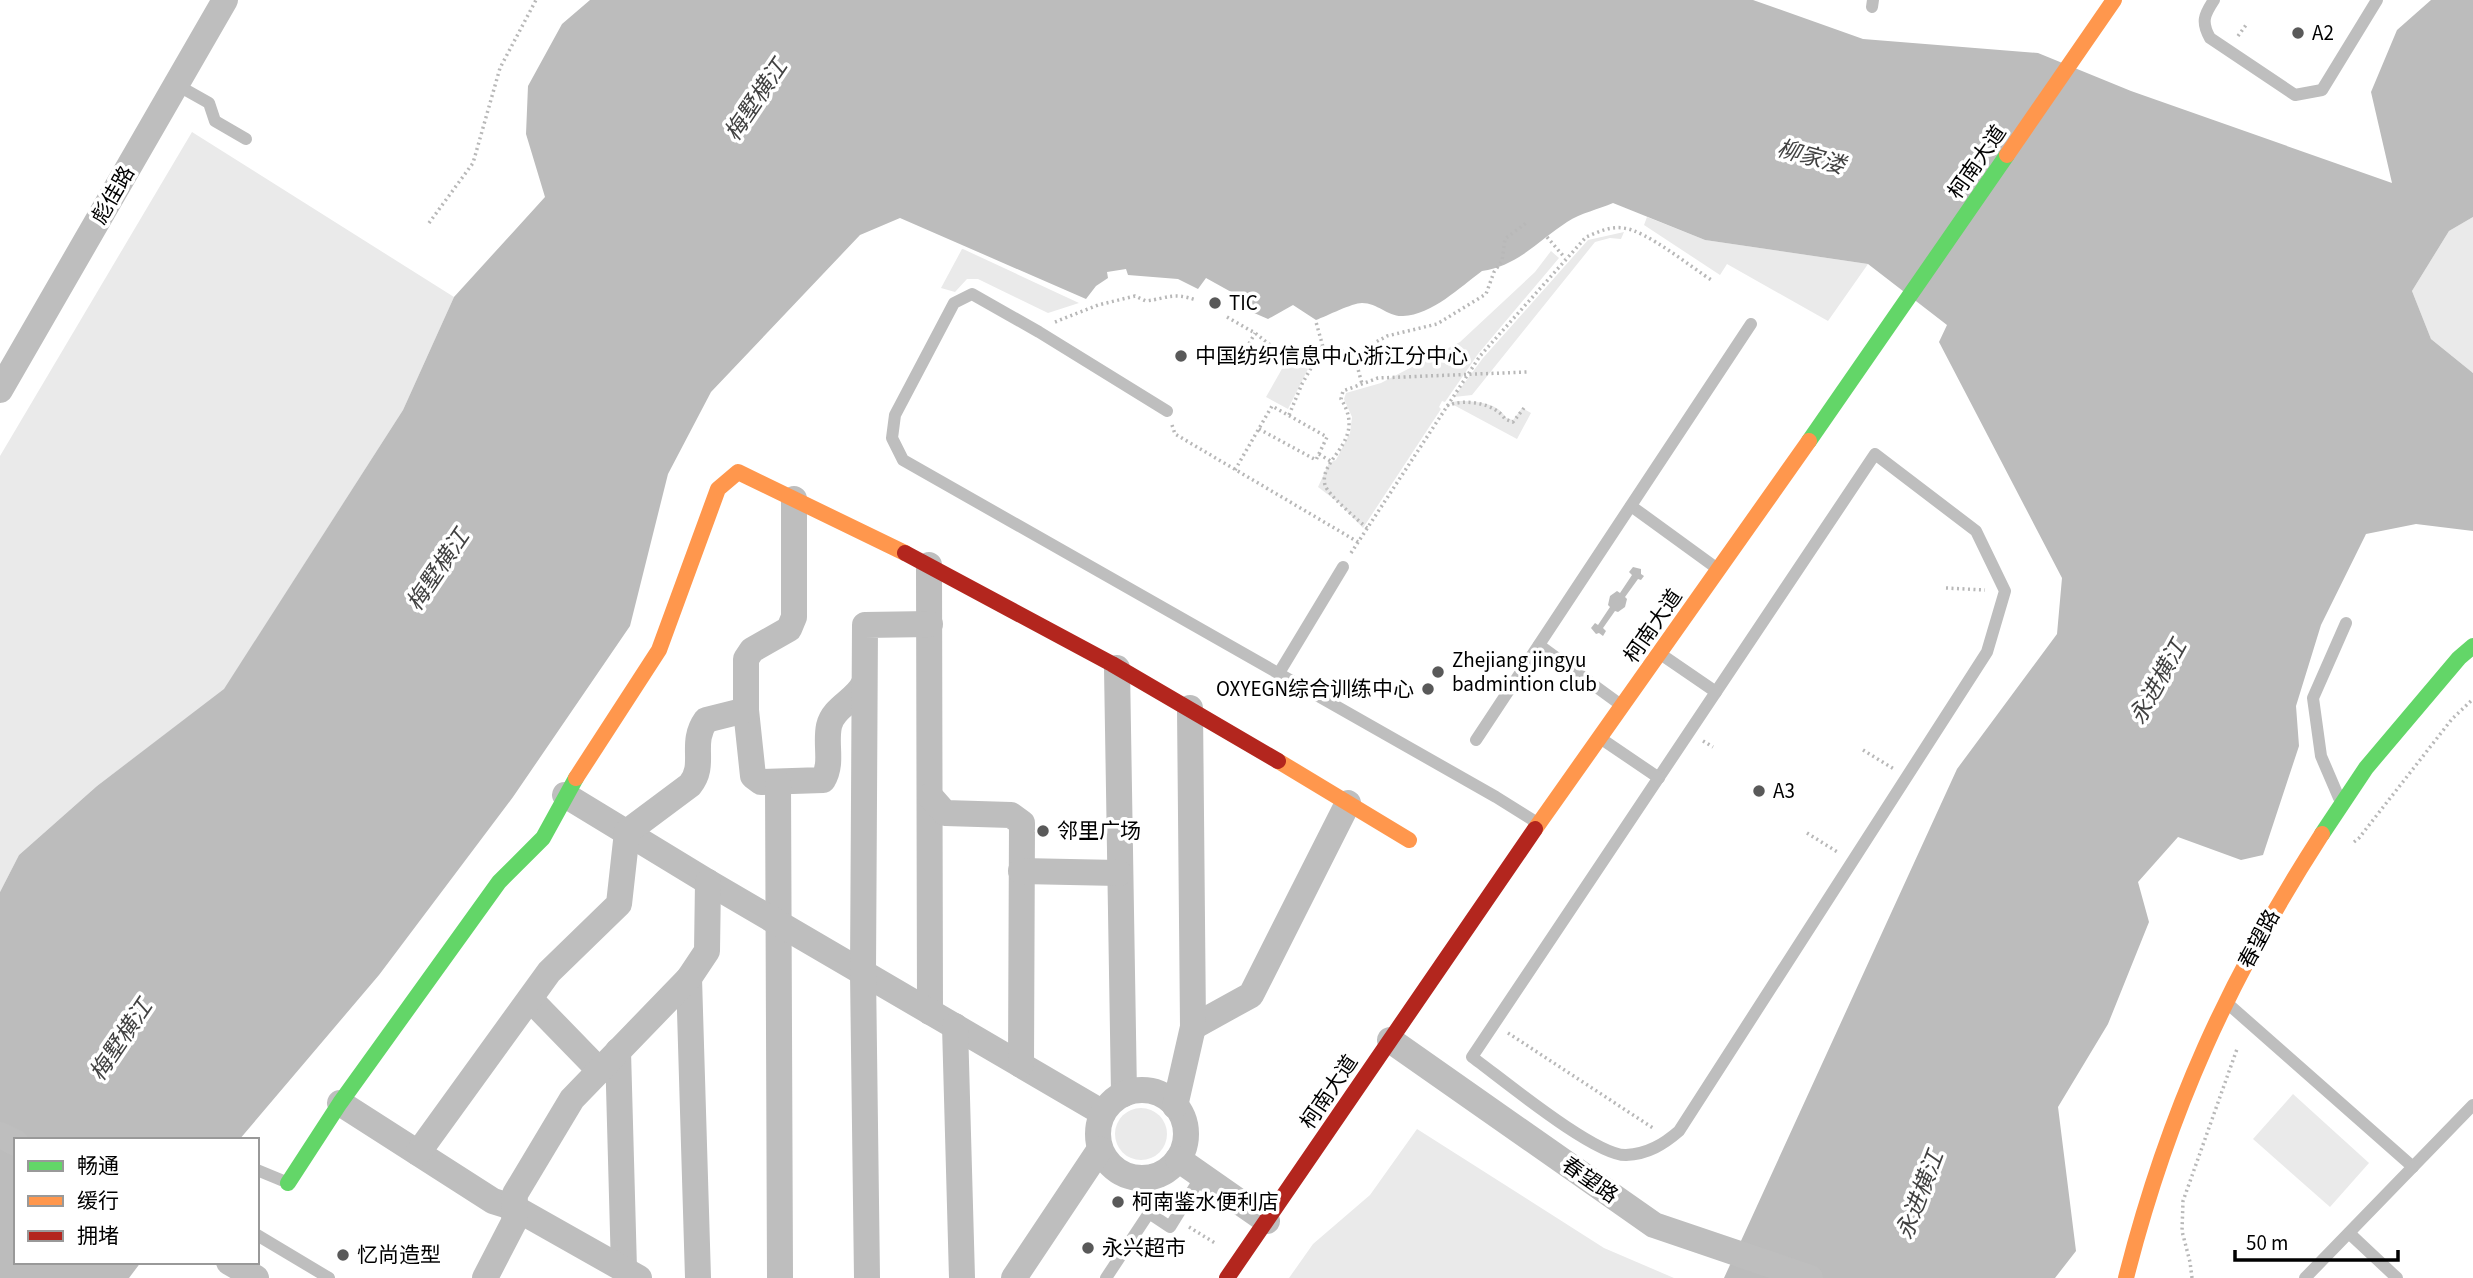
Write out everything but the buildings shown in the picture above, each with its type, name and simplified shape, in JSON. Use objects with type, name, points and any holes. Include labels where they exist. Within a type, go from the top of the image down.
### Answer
[{"type":"street","name":"彪佳路","points":[[0,390],[225,0]]},
{"type":"street","name":"柯南大道","points":[[1227,1278],[1539,824],[1836,403],[2114,0]]},
{"type":"street","points":[[288,1183],[340,1103],[499,882],[543,838],[565,795],[659,650],[718,489],[738,472],[929,565],[1190,708],[1409,840]]},
{"type":"street","points":[[794,499],[794,617],[789,629],[752,650],[746,659],[746,710],[753,776],[761,782],[778,783],[822,780],[828,771],[829,725],[835,714],[860,692],[864,683]]},
{"type":"street","points":[[929,565],[930,1012]]},
{"type":"street","points":[[867,1278],[863,973],[865,625],[930,624]]},
{"type":"street","name":"春望路","points":[[2126,1278],[2170,1125],[2226,1002],[2284,891],[2365,769],[2459,658],[2473,646]]},
{"type":"street","points":[[1116,668],[1124,1094]]},
{"type":"street","points":[[1175,1106],[1193,1027],[1190,708]]},
{"type":"street","points":[[418,1153],[549,972],[619,904],[627,832],[690,785],[697,776],[698,731],[706,720],[746,710]]},
{"type":"street","points":[[778,783],[780,1278]]},
{"type":"street","points":[[565,795],[708,882],[1103,1113]]},
{"type":"street","points":[[930,796],[944,813],[1011,815],[1022,823],[1021,1065]]},
{"type":"street","points":[[1193,1027],[1251,995],[1348,803]]},
{"type":"street","points":[[1021,872],[1119,873]]},
{"type":"street","points":[[485,1278],[514,1222],[515,1194],[572,1099],[689,978],[707,951],[708,882]]},
{"type":"street","points":[[689,978],[698,1278]]},
{"type":"street","points":[[530,999],[600,1071]]},
{"type":"street","points":[[955,1026],[962,1278]]},
{"type":"street","name":"春望路","points":[[1390,1040],[1654,1225],[1810,1278]]},
{"type":"street","points":[[618,1051],[631,1274]]},
{"type":"street","points":[[1138,1090],[1152,1091],[1175,1106],[1183,1118],[1186,1132],[1184,1146],[1178,1159],[1169,1169],[1157,1176],[1130,1177],[1117,1171],[1100,1149],[1099,1124],[1103,1113],[1112,1102],[1124,1094],[1138,1090]]},
{"type":"street","points":[[340,1103],[493,1201],[515,1208],[631,1274]]},
{"type":"street","points":[[1014,1278],[1100,1149]]},
{"type":"street","points":[[1178,1159],[1267,1220]]},
{"type":"street","points":[[232,1264],[256,1278]]},
{"type":"lane","points":[[2214,0],[2204,15],[2204,27],[2210,38],[2295,95],[2322,90],[2378,0]]},
{"type":"lane","points":[[177,85],[209,103],[215,121],[246,139]]},
{"type":"lane","points":[[1167,411],[972,294],[954,303],[895,415],[892,438],[903,460],[1539,824]]},
{"type":"lane","points":[[1476,740],[1751,324]]},
{"type":"lane","points":[[1875,454],[1976,531],[2005,591],[1987,652],[1679,1131],[1660,1147],[1625,1156],[1588,1142],[1472,1057],[1875,454]]},
{"type":"lane","points":[[1631,506],[1718,570]]},
{"type":"lane","points":[[1279,673],[1343,567]]},
{"type":"lane","points":[[2342,804],[2321,756],[2313,698],[2346,623]]},
{"type":"lane","points":[[1539,645],[1622,706]]},
{"type":"lane","points":[[1660,653],[1717,692]]},
{"type":"lane","points":[[1600,738],[1659,778]]},
{"type":"lane","points":[[2226,1002],[2413,1167]]},
{"type":"lane","points":[[2305,1278],[2473,1105]]},
{"type":"lane","points":[[259,1171],[288,1183]]},
{"type":"lane","points":[[1106,1278],[1149,1213],[1170,1227],[1202,1175]]},
{"type":"lane","points":[[2349,1233],[2397,1278]]},
{"type":"lane","points":[[259,1236],[329,1278]]},
{"type":"path","points":[[429,223],[474,163],[500,68],[536,0]]},
{"type":"path","points":[[1227,317],[1274,348],[1297,354],[1323,347],[1353,354],[1387,336],[1437,324],[1486,294],[1502,261],[1506,239],[1526,223]]},
{"type":"path","points":[[1343,567],[1466,375],[1586,237],[1604,229],[1623,228],[1640,233],[1713,281]]},
{"type":"path","points":[[1547,237],[1565,258]]},
{"type":"path","points":[[1039,332],[1058,320],[1098,305],[1135,296],[1146,301],[1173,295],[1196,300]]},
{"type":"path","points":[[1289,415],[1302,384],[1323,347],[1316,321]]},
{"type":"path","points":[[1241,358],[1255,333]]},
{"type":"path","points":[[1353,354],[1362,384]]},
{"type":"path","points":[[1367,528],[1331,496],[1324,484],[1326,474],[1348,432],[1350,417],[1341,399],[1343,391],[1378,378],[1527,372]]},
{"type":"path","points":[[1445,407],[1453,403],[1468,402],[1491,407],[1513,422],[1524,408]]},
{"type":"path","points":[[1235,470],[1272,406],[1327,437],[1316,460],[1259,429]]},
{"type":"path","points":[[1167,411],[1175,434],[1357,542]]},
{"type":"path","points":[[1319,454],[1332,462]]},
{"type":"path","points":[[1946,589],[2005,591]]},
{"type":"path","points":[[2350,844],[2359,838],[2452,719],[2473,699]]},
{"type":"path","points":[[1863,750],[1907,777]]},
{"type":"path","points":[[1808,833],[1852,862]]},
{"type":"path","points":[[2192,1278],[2182,1231],[2183,1201],[2229,1076],[2246,1018]]},
{"type":"path","points":[[1494,1024],[1669,1139]]},
{"type":"path","points":[[1538,1052],[1541,1047]]},
{"type":"path","points":[[1625,1110],[1629,1104]]},
{"type":"path","points":[[1175,1218],[1240,1259]]},
{"type":"shaded area","points":[[192,132],[454,297],[403,410],[224,690],[97,786],[19,855],[0,892],[0,456]]},
{"type":"shaded area","points":[[1647,217],[1705,240],[1868,264],[1828,321],[1727,264],[1720,275],[1644,225]]},
{"type":"shaded area","points":[[2473,217],[2473,373],[2431,339],[2412,291],[2449,231]]},
{"type":"shaded area","points":[[1624,232],[1621,239],[1610,238],[1595,242],[1472,395],[1454,397],[1483,358],[1588,240]]},
{"type":"shaded area","points":[[962,249],[1079,303],[1048,313],[978,279],[967,279],[955,292],[941,288]]},
{"type":"shaded area","points":[[1551,251],[1559,258],[1478,354],[1445,402],[1442,401],[1439,407],[1441,409],[1363,528],[1339,503],[1318,487],[1329,463],[1336,460],[1350,433],[1352,417],[1344,399],[1346,393],[1381,383],[1460,342],[1535,272]]},
{"type":"shaded area","points":[[1265,345],[1285,354],[1307,355],[1311,363],[1288,409],[1266,397],[1283,367],[1261,356]]},
{"type":"shaded area","points":[[1457,401],[1491,406],[1513,420],[1522,408],[1531,413],[1517,439],[1450,403]]},
{"type":"shaded area","points":[[2293,1094],[2369,1163],[2330,1207],[2253,1139]]},
{"type":"shaded area","points":[[1141,1108],[1160,1115],[1167,1134],[1160,1153],[1141,1160],[1122,1153],[1115,1134],[1122,1115]]},
{"type":"shaded area","points":[[1417,1129],[1604,1248],[1674,1278],[1289,1278],[1313,1244],[1370,1195]]},
{"type":"water","points":[[590,0],[1753,0],[1863,39],[2038,53],[2131,91],[2392,183],[2371,92],[2397,30],[2431,0],[2473,0],[2473,217],[2449,231],[2412,291],[2431,339],[2473,373],[2473,531],[2416,524],[2366,534],[2321,625],[2296,706],[2299,746],[2263,855],[2241,860],[2178,837],[2138,882],[2149,922],[2108,1024],[2058,1107],[2076,1251],[2055,1278],[1724,1278],[1957,769],[2057,634],[2062,578],[1939,342],[1947,325],[1868,264],[1705,240],[1613,203],[1572,219],[1517,258],[1507,264],[1482,271],[1435,306],[1424,311],[1398,316],[1362,303],[1316,320],[1293,305],[1268,319],[1238,306],[1242,298],[1206,278],[1198,289],[1178,279],[1128,275],[1126,269],[1107,272],[1108,278],[1096,286],[1086,299],[900,218],[860,235],[711,392],[668,474],[630,626],[513,797],[379,975],[241,1138],[14,1138],[14,1264],[140,1264],[129,1278],[0,1278],[0,892],[19,855],[97,786],[224,689],[403,410],[454,297],[545,197],[526,134],[528,86],[562,24]]},
{"type":"water","points":[[1633,567],[1641,569],[1644,576],[1641,580],[1638,579],[1625,597],[1625,607],[1615,611],[1603,628],[1606,631],[1603,636],[1596,634],[1591,628],[1595,623],[1598,625],[1610,607],[1610,596],[1617,591],[1620,593],[1632,575],[1629,572]]},
{"type":"traffic: fast","points":[[1809,441],[2007,155]]},
{"type":"traffic: fast","points":[[2322,834],[2366,768],[2459,658],[2473,646]]},
{"type":"traffic: fast","points":[[288,1183],[340,1103],[499,882],[543,838],[576,778]]},
{"type":"traffic: slow","points":[[2007,155],[2114,0]]},
{"type":"traffic: slow","points":[[1535,829],[1809,441]]},
{"type":"traffic: slow","points":[[576,778],[659,650],[718,489],[738,472],[905,553]]},
{"type":"traffic: slow","points":[[1278,761],[1409,840]]},
{"type":"traffic: slow","points":[[2126,1278],[2161,1159],[2205,1048],[2258,941],[2322,834]]},
{"type":"traffic: jam","points":[[905,553],[1112,664],[1278,761]]},
{"type":"traffic: jam","points":[[1227,1278],[1535,829]]},
{"type":"place","name":"A2","points":[[2298,33]]},
{"type":"place","name":"TIC","points":[[1215,303]]},
{"type":"place","name":"中国纺织信息中心浙江分中心","points":[[1181,356]]},
{"type":"place","name":"Zhejiang jingyu badmintion club","points":[[1438,672]]},
{"type":"place","name":"OXYEGN综合训练中心","points":[[1428,689]]},
{"type":"place","name":"A3","points":[[1759,791]]},
{"type":"place","name":"邻里广场","points":[[1043,831]]},
{"type":"place","name":"柯南鉴水便利店","points":[[1118,1202]]},
{"type":"place","name":"永兴超市","points":[[1088,1248]]},
{"type":"place","name":"忆尚造型","points":[[343,1255]]},
{"type":"water label","name":"梅墅横江","points":[[756,100]]},
{"type":"water label","name":"柳家溇","points":[[1811,157]]},
{"type":"water label","name":"梅墅横江","points":[[438,570]]},
{"type":"water label","name":"永进横江","points":[[2158,682]]},
{"type":"water label","name":"梅墅横江","points":[[121,1040]]},
{"type":"water label","name":"永进横江","points":[[1920,1195]]}]
